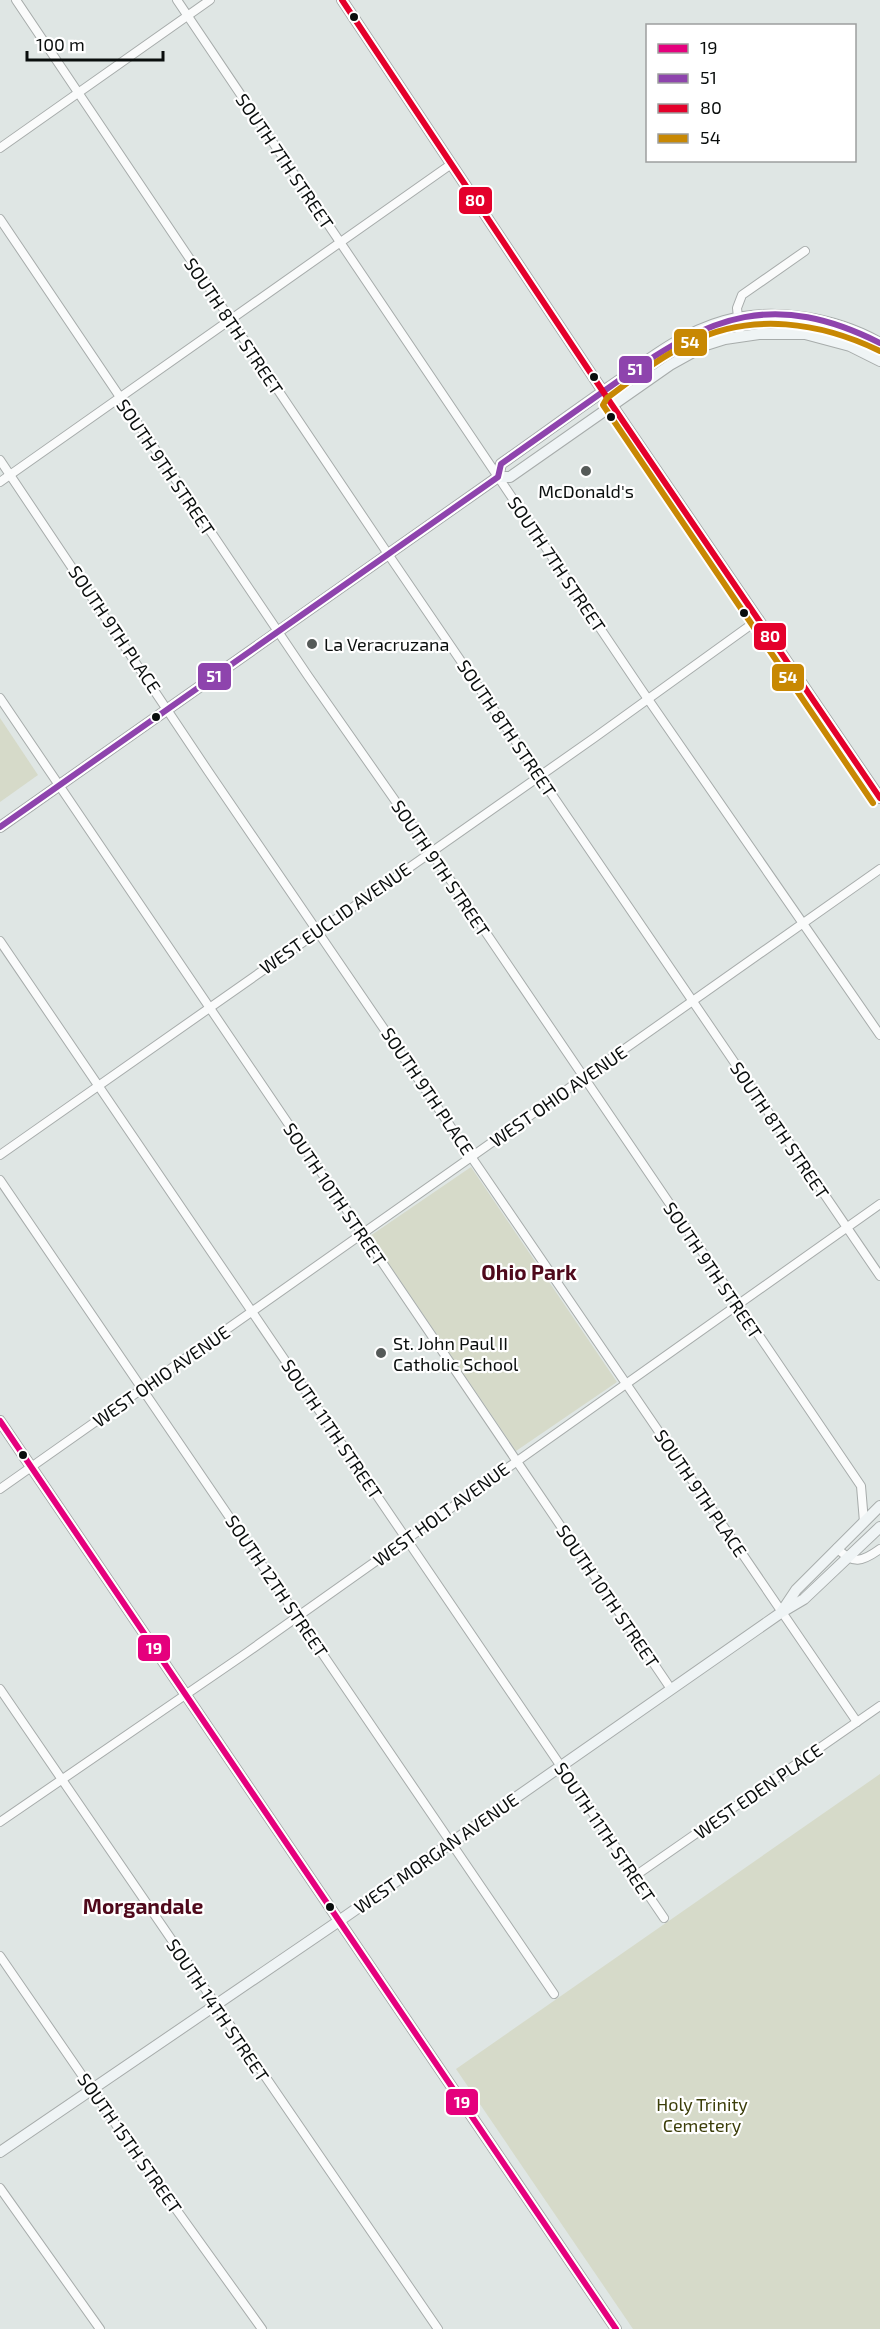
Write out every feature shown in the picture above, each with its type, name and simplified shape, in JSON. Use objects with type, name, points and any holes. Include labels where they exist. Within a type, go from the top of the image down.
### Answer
[{"type":"street","name":"SOUTH 8TH STREET","points":[[16,0],[388,554],[880,1276]]},
{"type":"street","name":"SOUTH 7TH STREET","points":[[177,0],[648,699],[880,1035]]},
{"type":"street","points":[[0,148],[210,0]]},
{"type":"street","points":[[342,0],[603,392],[880,798]]},
{"type":"street","points":[[0,482],[450,165]]},
{"type":"street","name":"SOUTH 9TH STREET","points":[[0,219],[278,632],[430,851],[861,1486],[864,1522]]},
{"type":"street","points":[[741,336],[737,308],[742,295],[805,251]]},
{"type":"street","points":[[498,477],[501,464],[678,340],[710,326],[738,318],[782,316],[819,320],[845,327],[880,343]]},
{"type":"street","points":[[0,827],[498,477],[510,477],[681,358],[706,345],[741,336],[782,333],[812,336],[850,346],[880,361]]},
{"type":"street","name":"SOUTH 9TH PLACE","points":[[0,460],[857,1722]]},
{"type":"street","name":"WEST EUCLID AVENUE","points":[[0,1155],[759,619]]},
{"type":"street","name":"SOUTH 10TH STREET","points":[[0,698],[671,1689]]},
{"type":"street","name":"WEST OHIO AVENUE","points":[[0,1489],[254,1312],[880,868]]},
{"type":"street","name":"SOUTH 11TH STREET","points":[[0,941],[664,1918]]},
{"type":"street","name":"SOUTH 12TH STREET","points":[[0,1180],[554,1994]]},
{"type":"street","name":"WEST HOLT AVENUE","points":[[0,1822],[186,1695],[880,1204]]},
{"type":"street","points":[[0,1421],[616,2329]]},
{"type":"street","name":"WEST MORGAN AVENUE","points":[[782,1611],[796,1590],[880,1506]]},
{"type":"street","name":"WEST MORGAN AVENUE","points":[[0,2152],[339,1921],[782,1611],[804,1599],[880,1527]]},
{"type":"street","points":[[837,1548],[847,1558],[858,1560],[880,1549]]},
{"type":"street","name":"SOUTH 14TH STREET","points":[[0,1689],[438,2329]]},
{"type":"street","name":"WEST EDEN PLACE","points":[[635,1876],[880,1706]]},
{"type":"street","name":"SOUTH 15TH STREET","points":[[0,1956],[91,2090],[262,2329]]},
{"type":"street","points":[[0,2188],[100,2329]]},
{"type":"green space","points":[[0,718],[38,775],[0,802]]},
{"type":"green space","points":[[471,1167],[617,1382],[516,1451],[370,1236]]},
{"type":"green space","name":"Holy Trinity Cemetery","points":[[880,1774],[880,2329],[633,2329],[456,2069]]},
{"type":"transit line","name":"80","points":[[342,0],[612,405],[880,798]]},
{"type":"transit line","name":"51","points":[[0,827],[498,477],[501,464],[621,379],[685,339],[744,317],[775,314],[807,317],[842,327],[880,343]]},
{"type":"transit line","name":"54","points":[[873,803],[603,405],[607,398],[669,354],[691,342],[738,327],[762,324],[810,327],[834,333],[880,351]]},
{"type":"transit line","name":"19","points":[[0,1421],[616,2329]]},
{"type":"place","name":"McDonald's","points":[[586,471]]},
{"type":"place","name":"La Veracruzana","points":[[312,644]]},
{"type":"place","name":"St. John Paul II Catholic School","points":[[381,1353]]},
{"type":"district","name":"Ohio Park","points":[[529,1271]]},
{"type":"district","name":"Morgandale","points":[[143,1905]]}]
